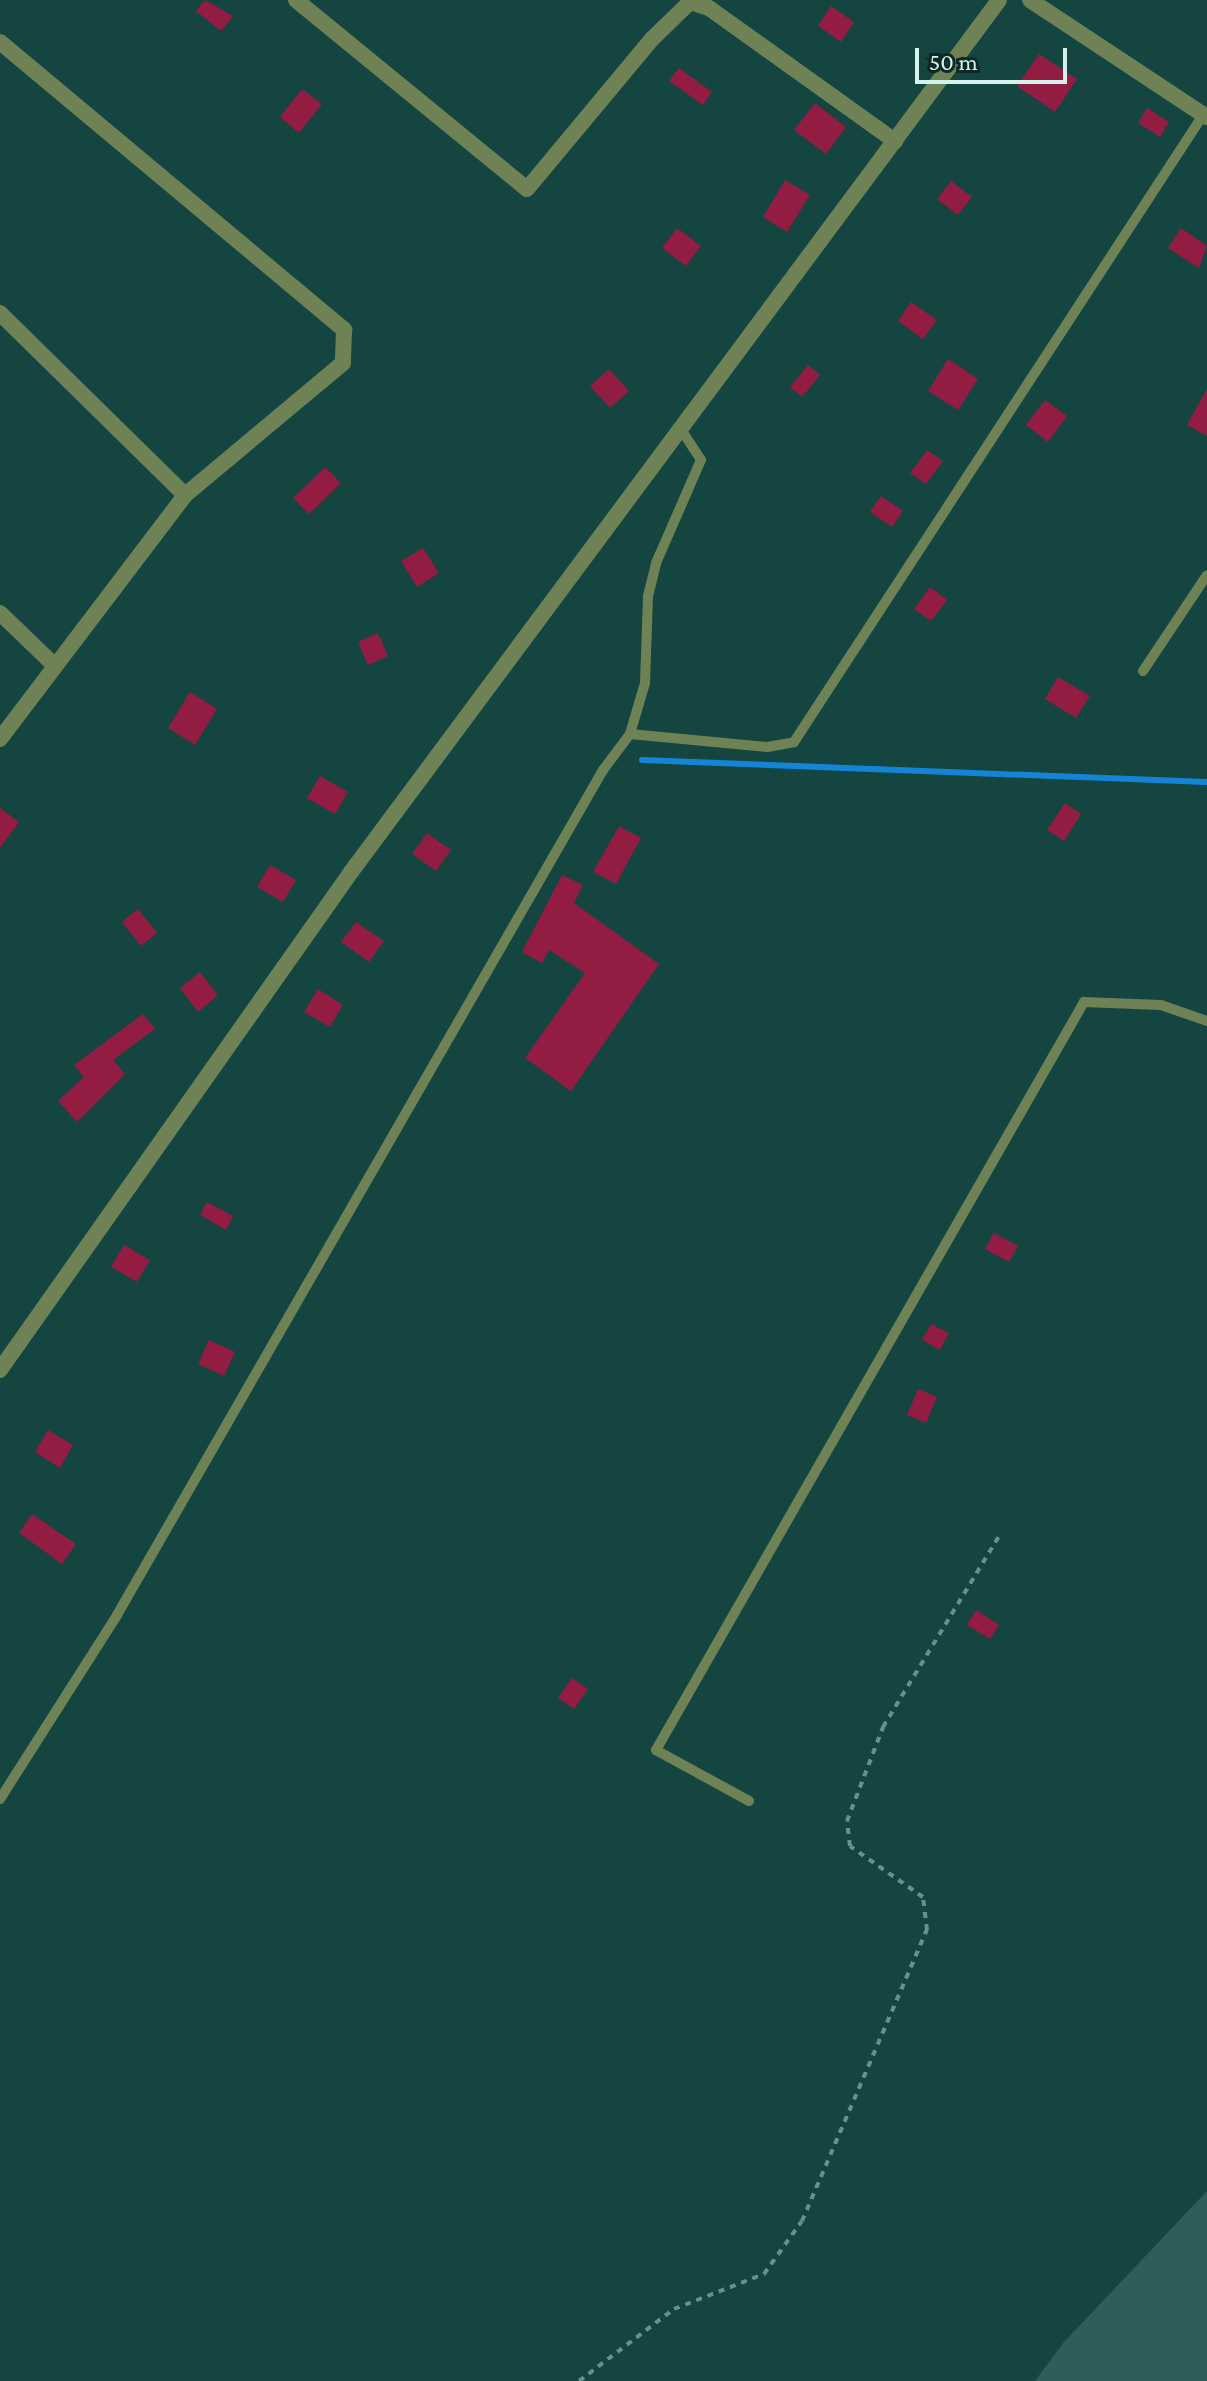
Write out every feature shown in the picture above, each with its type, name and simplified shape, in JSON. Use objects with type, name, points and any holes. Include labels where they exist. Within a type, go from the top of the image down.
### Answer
[{"type":"street","points":[[296,0],[527,189],[652,39],[690,2],[709,8],[895,141]]},
{"type":"street","points":[[0,1370],[351,872],[682,431],[999,0]]},
{"type":"street","points":[[1030,0],[1205,116]]},
{"type":"street","points":[[0,42],[344,330],[343,363],[185,495],[0,739]]},
{"type":"street","points":[[0,313],[185,495]]},
{"type":"street","points":[[0,613],[54,665]]},
{"type":"lane","points":[[630,734],[767,747],[794,742],[1205,116]]},
{"type":"lane","points":[[0,1799],[125,1601],[588,796],[630,734],[645,683],[651,585],[701,460],[682,431]]},
{"type":"lane","points":[[1143,671],[1207,575]]},
{"type":"lane","points":[[749,1801],[656,1750],[1084,1002],[1161,1005],[1206,1019]]},
{"type":"path","points":[[579,2381],[674,2309],[764,2274],[802,2221],[927,1930],[923,1897],[850,1846],[847,1821],[883,1727],[1001,1533]]},
{"type":"shaded area","points":[[1207,2191],[1207,2381],[1035,2381],[1064,2342]]},
{"type":"building","points":[[205,0],[233,16],[221,31],[196,11]]},
{"type":"building","points":[[831,6],[854,22],[841,42],[818,26]]},
{"type":"building","points":[[1039,54],[1077,79],[1055,112],[1017,86]]},
{"type":"building","points":[[679,68],[712,92],[703,105],[669,81]]},
{"type":"building","points":[[302,89],[322,104],[299,133],[280,117]]},
{"type":"building","points":[[815,103],[846,127],[826,154],[794,130]]},
{"type":"building","points":[[1147,108],[1169,122],[1160,137],[1138,123]]},
{"type":"building","points":[[785,180],[810,195],[787,232],[763,217]]},
{"type":"building","points":[[951,181],[972,197],[958,215],[937,199]]},
{"type":"building","points":[[677,228],[701,246],[686,266],[662,248]]},
{"type":"building","points":[[1181,228],[1207,246],[1199,268],[1168,248]]},
{"type":"building","points":[[911,302],[937,320],[923,339],[898,321]]},
{"type":"building","points":[[948,359],[978,379],[958,410],[928,391]]},
{"type":"building","points":[[808,365],[820,375],[802,397],[790,387]]},
{"type":"building","points":[[609,369],[629,391],[610,408],[590,386]]},
{"type":"building","points":[[1207,389],[1207,436],[1187,425]]},
{"type":"building","points":[[1045,400],[1067,416],[1048,442],[1026,425]]},
{"type":"building","points":[[927,450],[943,461],[926,484],[910,473]]},
{"type":"building","points":[[325,467],[341,483],[309,514],[293,498]]},
{"type":"building","points":[[881,496],[903,511],[892,527],[870,512]]},
{"type":"building","points":[[423,548],[439,573],[417,587],[401,561]]},
{"type":"building","points":[[930,587],[947,600],[931,621],[914,609]]},
{"type":"building","points":[[378,633],[388,656],[368,665],[358,642]]},
{"type":"building","points":[[1058,677],[1090,696],[1076,718],[1045,699]]},
{"type":"building","points":[[190,692],[217,709],[195,745],[168,728]]},
{"type":"building","points":[[320,776],[348,792],[335,814],[307,798]]},
{"type":"building","points":[[1065,803],[1081,814],[1064,841],[1047,830]]},
{"type":"building","points":[[0,808],[19,822],[0,848]]},
{"type":"building","points":[[619,826],[641,838],[616,884],[593,872]]},
{"type":"building","points":[[427,833],[451,850],[436,871],[412,854]]},
{"type":"building","points":[[270,865],[296,880],[283,902],[257,887]]},
{"type":"building","points":[[562,875],[583,885],[574,903],[659,964],[571,1091],[525,1058],[585,973],[549,950],[542,963],[522,952]]},
{"type":"building","points":[[138,909],[157,933],[141,946],[122,922]]},
{"type":"building","points":[[356,922],[384,941],[369,962],[341,942]]},
{"type":"building","points":[[200,972],[218,995],[198,1012],[180,988]]},
{"type":"building","points":[[318,989],[343,1005],[330,1027],[304,1012]]},
{"type":"building","points":[[143,1014],[155,1029],[113,1060],[125,1074],[77,1122],[58,1101],[84,1077],[74,1065]]},
{"type":"building","points":[[207,1202],[233,1216],[226,1230],[200,1215]]},
{"type":"building","points":[[994,1233],[1018,1246],[1009,1262],[985,1249]]},
{"type":"building","points":[[124,1245],[150,1260],[137,1282],[111,1267]]},
{"type":"building","points":[[931,1324],[949,1333],[940,1350],[922,1340]]},
{"type":"building","points":[[209,1340],[235,1352],[224,1376],[198,1364]]},
{"type":"building","points":[[918,1389],[937,1397],[926,1423],[907,1415]]},
{"type":"building","points":[[48,1430],[73,1445],[60,1468],[35,1452]]},
{"type":"building","points":[[32,1514],[76,1544],[62,1564],[19,1533]]},
{"type":"building","points":[[976,1610],[999,1625],[990,1639],[967,1625]]},
{"type":"building","points":[[572,1678],[588,1689],[574,1709],[558,1698]]},
{"type":"waterway","points":[[642,760],[1207,782]]}]
